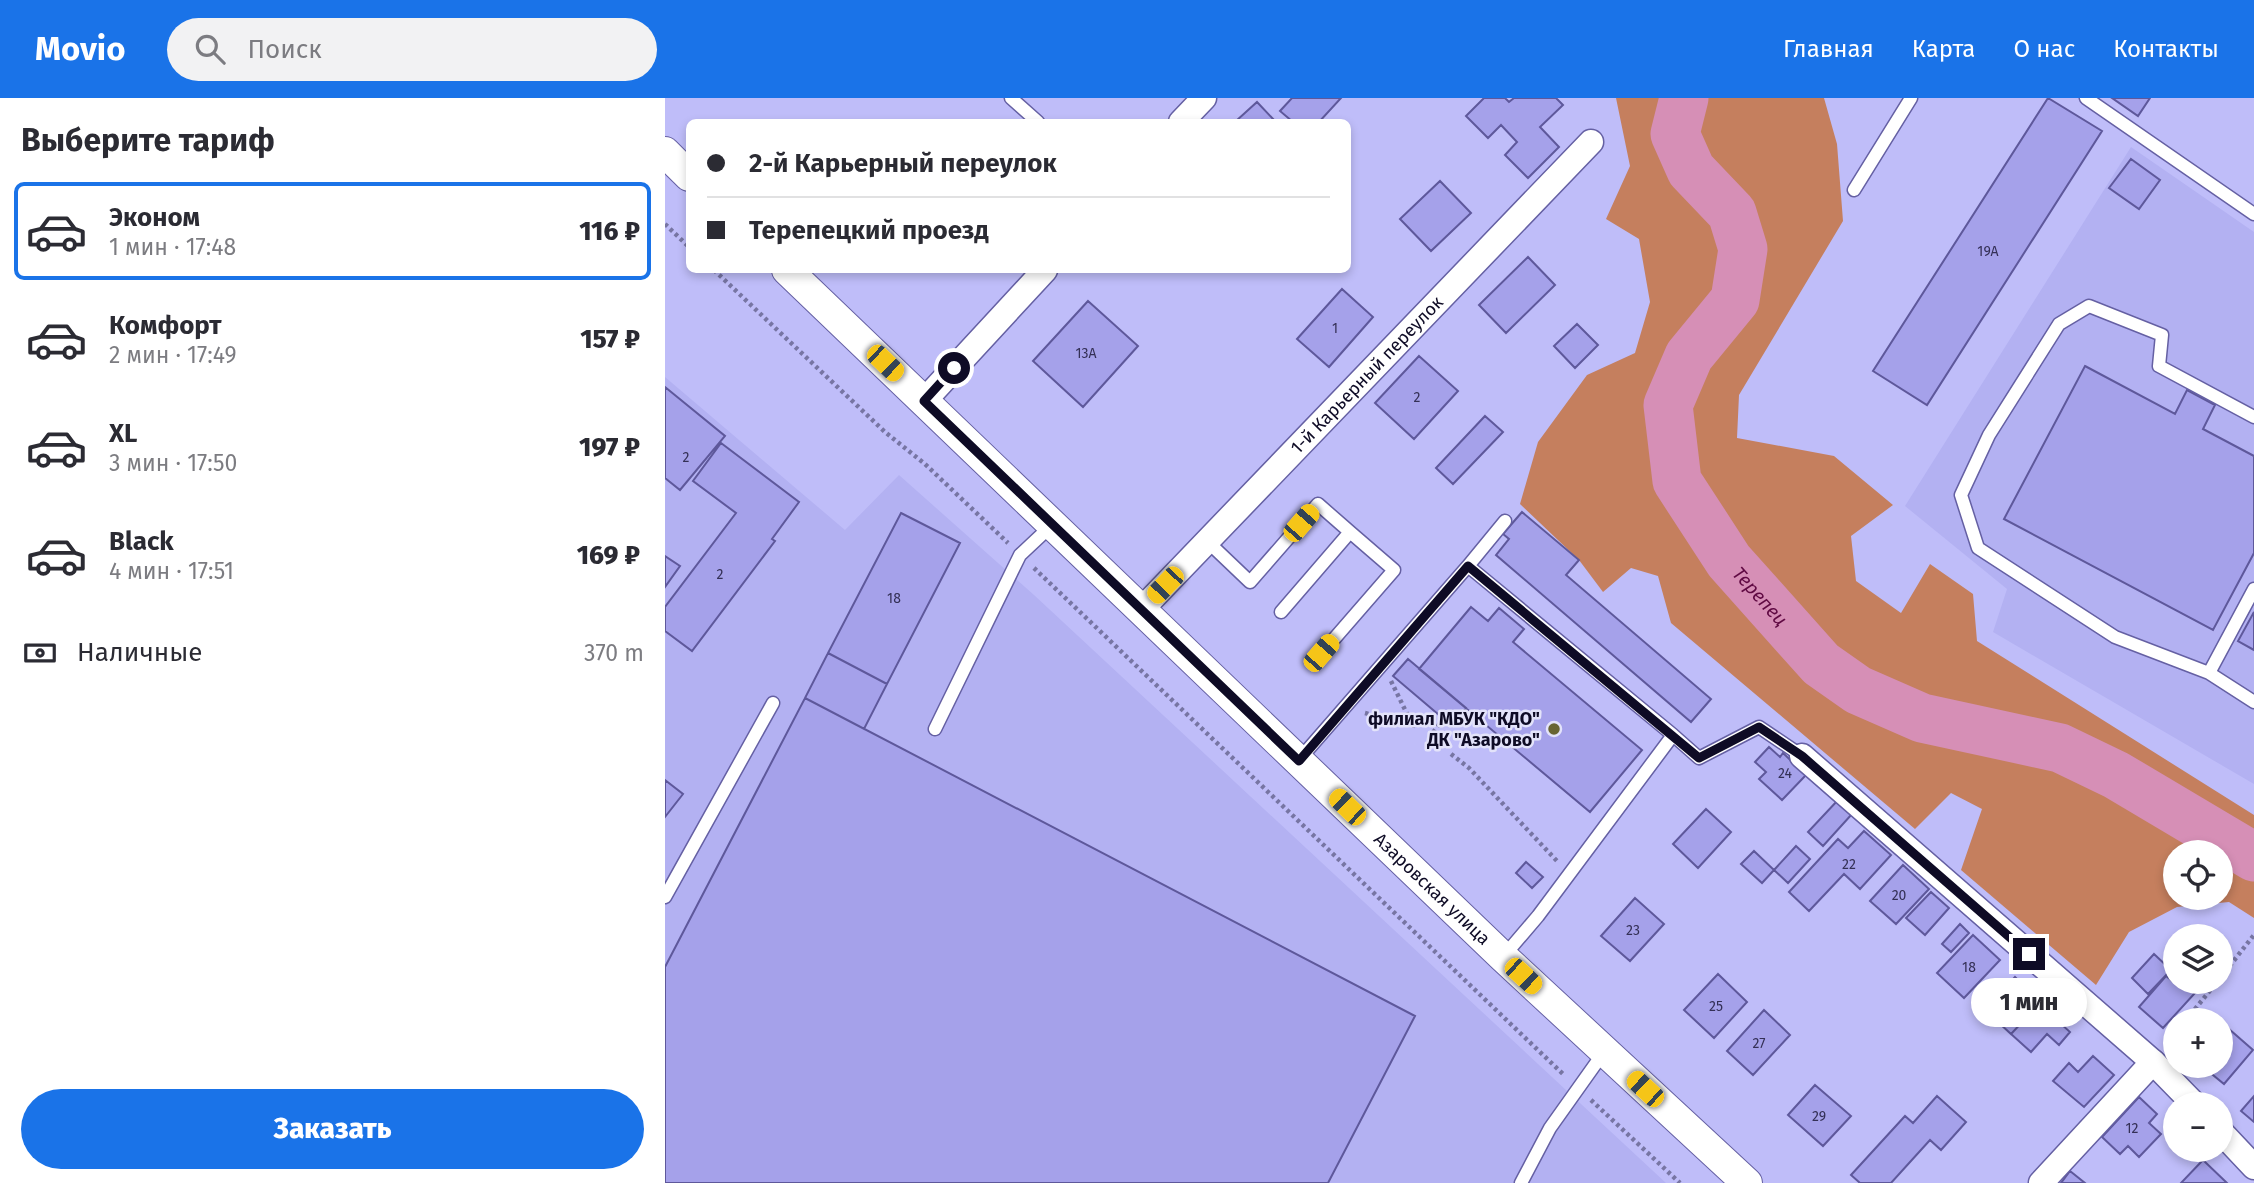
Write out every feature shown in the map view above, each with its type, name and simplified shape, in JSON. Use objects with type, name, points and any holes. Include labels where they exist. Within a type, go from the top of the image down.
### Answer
[{"type":"street","points":[[1184,119],[1204,98]]},
{"type":"street","name":"1-й Карьерный переулок","points":[[1142,610],[1591,142]]},
{"type":"street","points":[[665,152],[686,173]]},
{"type":"street","name":"Азаровская улица","points":[[790,273],[1503,957],[1747,1183]]},
{"type":"street","points":[[924,401],[1042,273]]},
{"type":"street","points":[[1802,756],[2153,1062],[2182,1092]]},
{"type":"street","points":[[2041,1183],[2153,1062]]},
{"type":"street","points":[[2233,1145],[2254,1167]]},
{"type":"lane","points":[[1011,98],[1035,119]]},
{"type":"lane","points":[[1854,190],[1911,98]]},
{"type":"lane","points":[[2086,98],[2254,214]]},
{"type":"lane","points":[[2254,417],[2159,366],[2162,335],[2089,306],[2059,324],[1989,435],[1961,495],[1978,548],[2115,637],[2209,673],[2254,702]]},
{"type":"lane","points":[[1207,541],[1251,582],[1318,504],[1394,570],[1321,653]]},
{"type":"lane","points":[[1299,761],[1505,521]]},
{"type":"lane","points":[[935,729],[1020,555],[1053,524]]},
{"type":"lane","points":[[1281,612],[1350,532]]},
{"type":"lane","points":[[1468,566],[1699,758],[1759,727],[1802,756]]},
{"type":"lane","points":[[2209,673],[2254,589]]},
{"type":"lane","points":[[665,897],[773,703]]},
{"type":"lane","points":[[1503,957],[1673,735]]},
{"type":"lane","points":[[1521,1183],[1550,1128],[1604,1051]]},
{"type":"path","points":[[665,223],[686,244]]},
{"type":"path","points":[[717,273],[885,432],[925,464],[1680,1183]]},
{"type":"path","points":[[1344,708],[1413,725],[1383,663]]},
{"type":"path","points":[[1429,738],[1443,719]]},
{"type":"path","points":[[1451,754],[1469,768],[1569,874]]},
{"type":"path","points":[[2233,962],[2254,935]]},
{"type":"path","points":[[2196,1008],[2207,994]]},
{"type":"shaded area","points":[[1616,98],[1824,98],[1837,144],[1843,221],[1739,395],[1737,438],[1834,456],[1893,505],[1851,536],[1856,581],[1901,613],[1930,564],[1973,594],[1977,641],[2254,815],[2254,918],[2233,905],[2233,840],[2163,840],[2163,910],[2171,910],[2129,932],[2096,985],[1961,870],[1982,809],[1951,793],[1915,829],[1671,623],[1658,576],[1631,568],[1603,592],[1579,560],[1520,504],[1538,442],[1587,375],[1635,353],[1650,302],[1639,239],[1606,219],[1630,166]]},
{"type":"shaded area","points":[[2131,147],[2254,232],[2254,784],[1993,632],[2007,589],[1905,506]]},
{"type":"shaded area","points":[[665,377],[845,530],[899,475],[1034,595],[1666,1183],[665,1183]]},
{"type":"building","points":[[1292,98],[1341,98],[1322,119],[1289,119],[1280,111]]},
{"type":"building","points":[[1484,98],[1505,98],[1509,102],[1514,98],[1556,98],[1563,105],[1540,127],[1559,147],[1528,178],[1505,155],[1517,142],[1501,125],[1488,138],[1466,116]]},
{"type":"building","points":[[2048,98],[2102,131],[1927,405],[1873,371]]},
{"type":"building","points":[[2112,98],[2150,98],[2138,116]]},
{"type":"building","points":[[1257,102],[1273,119],[1238,119]]},
{"type":"building","points":[[2131,159],[2160,180],[2139,209],[2109,188]]},
{"type":"building","points":[[1440,181],[1471,213],[1431,251],[1400,219]]},
{"type":"building","points":[[1528,257],[1555,285],[1506,333],[1479,305]]},
{"type":"building","points":[[1342,289],[1373,317],[1329,367],[1297,339]]},
{"type":"building","points":[[1088,301],[1138,346],[1083,407],[1033,361]]},
{"type":"building","points":[[1577,324],[1598,345],[1575,368],[1554,346]]},
{"type":"building","points":[[1419,356],[1458,391],[1414,439],[1375,403]]},
{"type":"building","points":[[2085,366],[2175,414],[2187,390],[2215,405],[2203,429],[2254,456],[2254,553],[2213,630],[2004,519]]},
{"type":"building","points":[[665,387],[725,436],[680,490],[665,478]]},
{"type":"building","points":[[1485,416],[1503,432],[1453,484],[1436,468]]},
{"type":"building","points":[[721,443],[799,502],[772,539],[775,541],[692,651],[665,631],[665,607],[736,513],[693,481]]},
{"type":"building","points":[[1522,512],[1579,560],[1566,575],[1711,699],[1691,722],[1496,555],[1509,539],[1503,534]]},
{"type":"building","points":[[901,513],[960,543],[887,684],[828,653]]},
{"type":"building","points":[[665,556],[680,566],[665,587]]},
{"type":"building","name":"филиал МБУК \"КДО\" ДК \"Азарово\"","points":[[1471,607],[1488,621],[1499,608],[1524,629],[1513,642],[1642,750],[1590,812],[1419,669]]},
{"type":"building","points":[[2254,612],[2254,650],[2238,641]]},
{"type":"building","points":[[828,653],[887,684],[864,729],[805,698]]},
{"type":"building","points":[[1408,659],[1466,708],[1452,726],[1393,676]]},
{"type":"building","points":[[805,698],[1415,1016],[1328,1183],[665,1183],[665,967]]},
{"type":"building","points":[[1769,747],[1780,757],[1783,753],[1806,775],[1782,800],[1759,779],[1766,772],[1755,762]]},
{"type":"building","points":[[665,780],[683,794],[665,817]]},
{"type":"building","points":[[1838,800],[1852,814],[1823,846],[1808,832]]},
{"type":"building","points":[[1706,809],[1731,832],[1698,868],[1673,844]]},
{"type":"building","points":[[1864,831],[1891,855],[1860,889],[1844,874],[1809,911],[1789,892],[1838,839],[1848,848]]},
{"type":"building","points":[[1796,846],[1810,859],[1788,883],[1774,870]]},
{"type":"building","points":[[1754,851],[1774,870],[1762,883],[1741,864]]},
{"type":"building","points":[[1526,862],[1543,877],[1532,888],[1516,873]]},
{"type":"building","points":[[1903,865],[1929,889],[1896,924],[1870,901]]},
{"type":"building","points":[[1931,892],[1949,908],[1925,935],[1906,918]]},
{"type":"building","points":[[1635,898],[1664,924],[1630,961],[1601,936]]},
{"type":"building","points":[[1960,924],[1969,933],[1951,952],[1942,944]]},
{"type":"building","points":[[1973,935],[2000,960],[1964,998],[1937,973]]},
{"type":"building","points":[[2154,954],[2163,962],[2163,978],[2148,994],[2132,978]]},
{"type":"building","points":[[1718,974],[1747,1002],[1714,1038],[1684,1010]]},
{"type":"building","points":[[2015,977],[2041,1002],[2011,1034],[1985,1010]]},
{"type":"building","points":[[2163,979],[2163,994],[2194,994],[2181,1008],[2163,1008],[2163,1028],[2139,1007]]},
{"type":"building","points":[[2039,1004],[2070,1032],[2059,1045],[2047,1034],[2031,1052],[2011,1034]]},
{"type":"building","points":[[1764,1010],[1790,1035],[1753,1075],[1727,1051]]},
{"type":"building","points":[[2233,1032],[2253,1050],[2233,1073]]},
{"type":"building","points":[[2093,1056],[2114,1075],[2084,1107],[2053,1081],[2069,1063],[2078,1072]]},
{"type":"building","points":[[2217,1078],[2229,1078],[2224,1084]]},
{"type":"building","points":[[1815,1085],[1851,1116],[1823,1146],[1788,1115]]},
{"type":"building","points":[[1937,1096],[1966,1122],[1941,1150],[1930,1140],[1891,1183],[1860,1183],[1851,1175],[1905,1116],[1913,1123]]},
{"type":"building","points":[[2254,1096],[2254,1122],[2241,1111]]},
{"type":"building","points":[[2139,1097],[2157,1114],[2149,1123],[2161,1134],[2139,1157],[2128,1146],[2120,1154],[2102,1137]]},
{"type":"building","points":[[2201,1162],[2205,1162],[2227,1183],[2181,1183]]},
{"type":"building","points":[[2070,1171],[2085,1183],[2061,1183]]},
{"type":"waterway","name":"Терепец","points":[[1684,98],[1675,134],[1691,170],[1732,213],[1743,249],[1735,300],[1689,356],[1668,405],[1677,481],[1729,561],[1821,664],[1858,690],[1922,718],[2060,748],[2116,775],[2254,857]]},
{"type":"place","name":"филиал МБУК \"КДО\" ДК \"Азарово\"","points":[[1554,729]]},
{"type":"route","points":[[954,368],[924,401],[1299,761],[1468,566],[1699,758],[1759,727],[1802,756],[2029,954]]}]
